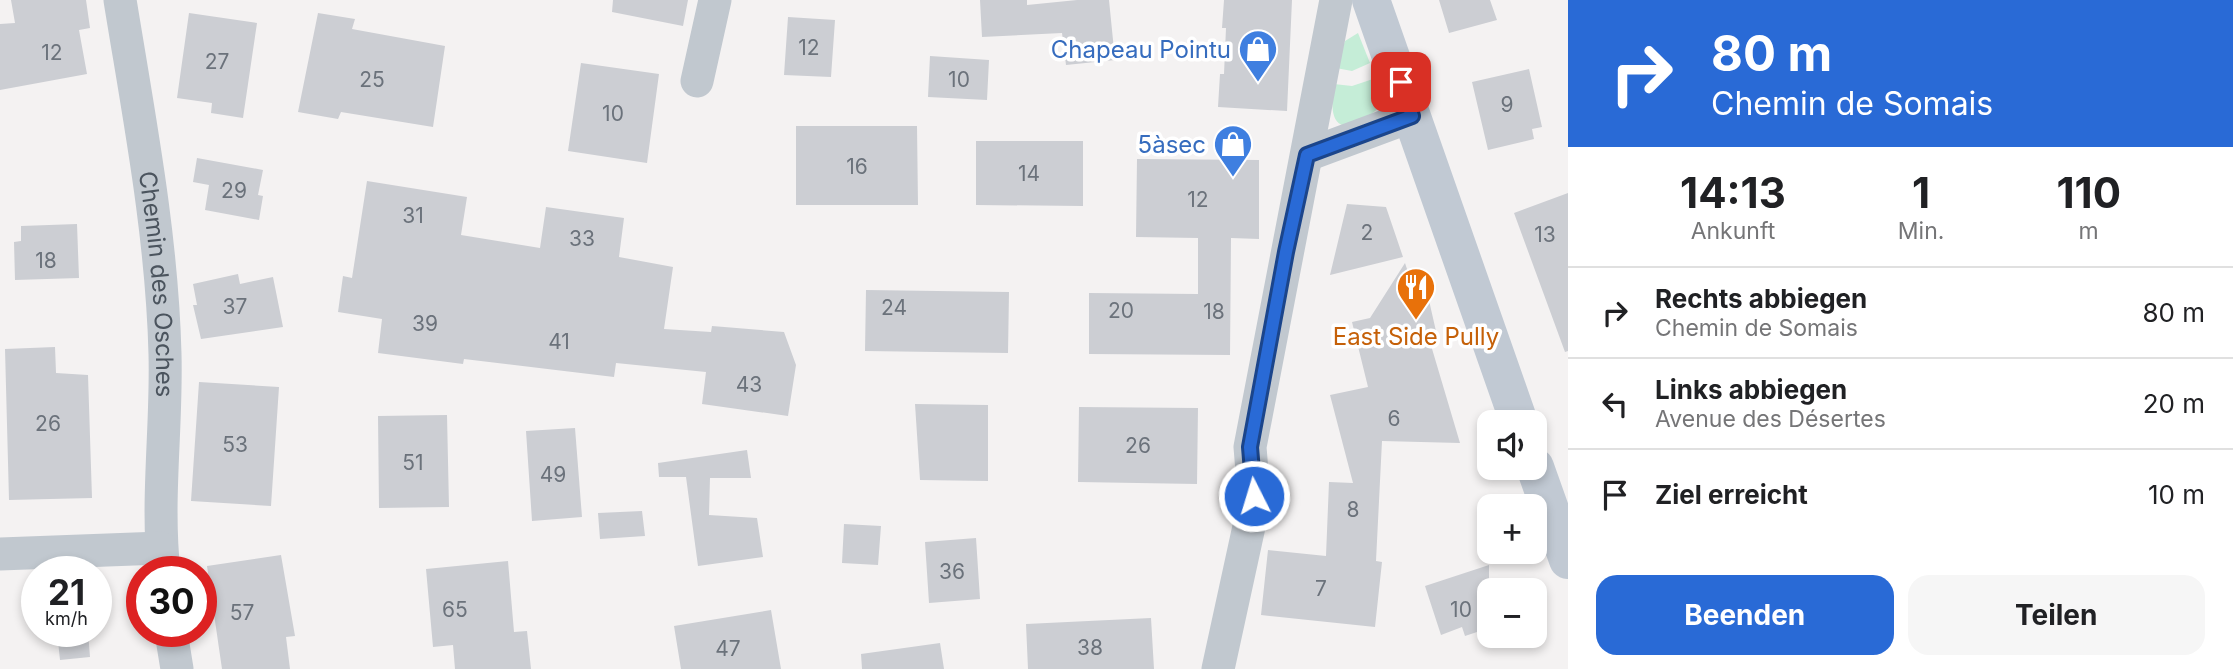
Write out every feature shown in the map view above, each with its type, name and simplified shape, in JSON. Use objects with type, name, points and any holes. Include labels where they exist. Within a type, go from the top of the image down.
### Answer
[{"type":"main road","points":[[1371,0],[1515,410]]},
{"type":"main road","points":[[1540,480],[1568,560]]},
{"type":"street","name":"Chemin des Osches","points":[[120,0],[143,133],[156,231],[165,355],[160,493],[163,556]]},
{"type":"street","points":[[697,81],[715,0]]},
{"type":"street","points":[[1218,669],[1254,496],[1250,447],[1261,384],[1336,0]]},
{"type":"street","points":[[1307,155],[1412,116]]},
{"type":"street","points":[[0,554],[126,559]]},
{"type":"street","points":[[173,647],[177,669]]},
{"type":"green space","points":[[1358,33],[1370,63],[1352,71],[1336,68],[1345,41]]},
{"type":"green space","points":[[1376,78],[1385,103],[1356,124],[1340,124],[1333,113],[1334,84],[1352,86]]},
{"type":"building","points":[[11,0],[86,0],[90,28],[79,30],[87,74],[0,90],[0,24],[15,23]]},
{"type":"building","points":[[613,0],[688,0],[683,26],[612,12]]},
{"type":"building","points":[[980,0],[1027,0],[1027,5],[1109,0],[1115,60],[1066,65],[1062,33],[982,37]]},
{"type":"building","points":[[1224,0],[1292,0],[1287,111],[1218,107],[1220,74],[1224,74]]},
{"type":"building","points":[[1439,0],[1490,0],[1497,20],[1449,33]]},
{"type":"building","points":[[189,13],[257,23],[243,118],[211,113],[212,103],[177,98]]},
{"type":"building","points":[[318,13],[355,19],[352,29],[445,46],[433,127],[341,112],[338,119],[298,112]]},
{"type":"building","points":[[788,17],[835,20],[831,77],[784,75]]},
{"type":"building","points":[[930,56],[989,60],[987,100],[928,97]]},
{"type":"building","points":[[581,63],[659,74],[647,163],[568,151]]},
{"type":"building","points":[[1529,69],[1542,127],[1532,129],[1534,139],[1488,150],[1472,82]]},
{"type":"building","points":[[796,126],[917,126],[918,205],[796,205]]},
{"type":"building","points":[[976,141],[1083,141],[1083,206],[976,205]]},
{"type":"building","points":[[197,158],[263,170],[258,195],[263,196],[259,220],[205,210],[209,185],[193,182]]},
{"type":"building","points":[[1137,159],[1259,160],[1259,239],[1231,238],[1230,355],[1089,354],[1089,293],[1198,294],[1198,238],[1136,237]]},
{"type":"building","points":[[367,181],[467,197],[461,235],[540,248],[546,207],[624,218],[619,257],[673,267],[664,329],[711,332],[712,326],[784,332],[796,365],[788,416],[702,404],[706,372],[616,363],[614,377],[464,359],[463,364],[378,353],[382,319],[338,312],[343,276],[352,278]]},
{"type":"building","points":[[1568,193],[1568,351],[1565,352],[1514,213]]},
{"type":"building","points":[[1347,204],[1386,207],[1403,257],[1330,275]]},
{"type":"building","points":[[77,224],[79,278],[15,280],[14,242],[21,241],[21,226]]},
{"type":"building","points":[[1405,263],[1417,299],[1428,296],[1438,340],[1430,342],[1460,443],[1382,441],[1376,561],[1382,562],[1375,627],[1261,615],[1268,550],[1326,556],[1329,482],[1353,483],[1330,395],[1368,387],[1352,322],[1370,318]]},
{"type":"building","points":[[238,274],[240,284],[273,277],[283,327],[201,339],[193,305],[197,305],[193,284]]},
{"type":"building","points":[[866,290],[1009,292],[1008,353],[865,351]]},
{"type":"building","points":[[55,347],[56,373],[88,375],[92,498],[9,500],[5,349]]},
{"type":"building","points":[[199,382],[279,387],[271,506],[191,501]]},
{"type":"building","points":[[915,404],[988,405],[988,481],[920,480]]},
{"type":"building","points":[[1079,407],[1198,408],[1197,484],[1078,482]]},
{"type":"building","points":[[447,415],[449,507],[379,508],[378,416]]},
{"type":"building","points":[[575,428],[582,517],[532,521],[526,431]]},
{"type":"building","points":[[747,450],[751,478],[710,478],[709,515],[757,518],[763,557],[698,566],[686,477],[659,477],[658,463]]},
{"type":"building","points":[[642,511],[645,536],[600,539],[598,513]]},
{"type":"building","points":[[844,524],[881,526],[878,565],[842,563]]},
{"type":"building","points":[[976,538],[980,599],[929,603],[925,542]]},
{"type":"building","points":[[281,555],[295,636],[286,637],[290,669],[222,669],[217,635],[217,565]]},
{"type":"building","points":[[508,561],[514,632],[527,631],[531,669],[455,669],[453,645],[433,647],[426,569]]},
{"type":"building","points":[[1489,565],[1489,578],[1477,578],[1477,632],[1465,636],[1462,627],[1441,635],[1425,586]]},
{"type":"building","points":[[771,610],[781,669],[681,669],[674,626]]},
{"type":"building","points":[[1151,618],[1154,669],[1028,669],[1026,624]]},
{"type":"building","points":[[940,643],[944,669],[862,669],[861,654]]},
{"type":"building","points":[[59,647],[89,647],[90,657],[60,660]]},
{"type":"place","name":"Chapeau Pointu","points":[[1258,83]]},
{"type":"place","name":"5àsec","points":[[1233,178]]},
{"type":"place","name":"East Side Pully","points":[[1416,321]]},
{"type":"route","points":[[1254,496],[1250,447],[1307,155],[1412,116],[1401,82]]}]
